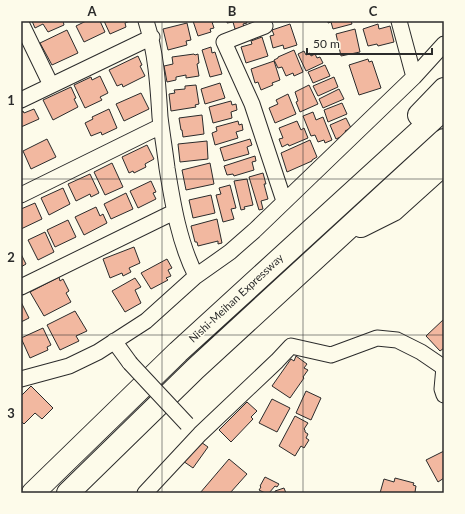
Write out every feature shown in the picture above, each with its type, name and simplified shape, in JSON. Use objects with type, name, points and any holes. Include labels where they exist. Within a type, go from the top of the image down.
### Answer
[{"type":"highway","points":[[317,224],[331,203],[444,89]]},
{"type":"highway","name":"Nishi-Meihan Expressway","points":[[33,493],[178,352],[444,109]]},
{"type":"highway","points":[[68,493],[195,369],[444,140]]},
{"type":"highway","points":[[334,240],[393,210],[444,164]]},
{"type":"street","points":[[146,21],[152,37],[161,126],[174,212],[188,261],[196,276]]},
{"type":"street","points":[[400,21],[414,77]]},
{"type":"street","points":[[21,23],[51,85]]},
{"type":"street","points":[[265,26],[224,42],[252,104],[284,201]]},
{"type":"street","points":[[21,100],[152,37]]},
{"type":"street","points":[[21,379],[69,366],[98,352],[146,321],[196,276],[230,252],[414,77],[444,44]]},
{"type":"street","points":[[21,195],[161,126]]},
{"type":"street","points":[[21,287],[174,212]]},
{"type":"street","points":[[145,493],[200,434],[278,362],[291,346],[331,355],[377,338],[397,340],[421,352],[444,367],[442,389],[444,396]]},
{"type":"street","points":[[114,341],[130,363],[187,424],[200,434]]},
{"type":"building","points":[[32,21],[63,21],[64,25],[48,32],[43,24],[35,28]]},
{"type":"building","points":[[86,21],[100,21],[105,32],[84,42],[76,26]]},
{"type":"building","points":[[104,21],[130,21],[125,23],[126,27],[110,34]]},
{"type":"building","points":[[193,21],[217,21],[212,22],[214,28],[210,29],[211,32],[198,36]]},
{"type":"building","points":[[227,21],[246,21],[247,23],[243,24],[244,27],[235,29],[233,22],[227,23]]},
{"type":"building","points":[[328,21],[351,21],[352,24],[333,29],[331,22],[328,23]]},
{"type":"building","points":[[187,23],[191,40],[186,41],[187,45],[168,50],[163,29]]},
{"type":"building","points":[[290,24],[297,45],[284,49],[283,45],[273,48],[270,36],[274,35],[272,30]]},
{"type":"building","points":[[378,24],[379,29],[390,26],[394,42],[378,46],[377,44],[368,46],[363,29]]},
{"type":"building","points":[[355,29],[360,52],[341,56],[336,34]]},
{"type":"building","points":[[67,30],[78,53],[52,65],[40,43]]},
{"type":"building","points":[[262,37],[268,56],[246,63],[241,47],[252,44],[251,41]]},
{"type":"building","points":[[211,47],[212,53],[215,52],[222,74],[210,77],[202,50]]},
{"type":"building","points":[[294,50],[303,72],[294,76],[293,73],[286,76],[282,67],[278,68],[274,60]]},
{"type":"building","points":[[304,51],[306,55],[310,53],[311,56],[315,54],[317,58],[320,57],[323,63],[306,71],[298,54]]},
{"type":"building","points":[[198,54],[199,63],[197,64],[199,76],[186,78],[186,75],[176,77],[176,80],[167,82],[164,66],[173,64],[172,57]]},
{"type":"building","points":[[138,56],[142,65],[140,66],[145,76],[123,87],[122,84],[117,86],[109,70]]},
{"type":"building","points":[[368,59],[369,62],[372,61],[381,88],[359,95],[349,65]]},
{"type":"building","points":[[274,61],[280,80],[261,90],[258,82],[255,83],[251,69]]},
{"type":"building","points":[[325,65],[330,76],[313,83],[308,72]]},
{"type":"building","points":[[100,76],[108,93],[100,97],[102,100],[85,108],[74,85],[91,77],[92,80]]},
{"type":"building","points":[[334,77],[338,87],[318,96],[313,86]]},
{"type":"building","points":[[220,83],[225,98],[205,104],[201,89]]},
{"type":"building","points":[[196,85],[199,104],[195,105],[196,107],[171,111],[169,94],[175,93],[174,90],[185,89],[185,86]]},
{"type":"building","points":[[309,85],[318,104],[300,112],[296,102],[298,101],[295,92]]},
{"type":"building","points":[[71,87],[78,107],[53,120],[43,100]]},
{"type":"building","points":[[339,89],[344,99],[323,108],[319,99]]},
{"type":"building","points":[[141,93],[149,109],[124,121],[116,104]]},
{"type":"building","points":[[288,94],[296,114],[275,123],[269,108],[278,104],[276,100]]},
{"type":"building","points":[[231,101],[232,105],[236,104],[237,110],[231,112],[232,118],[213,123],[209,107]]},
{"type":"building","points":[[342,103],[347,114],[328,122],[324,110]]},
{"type":"building","points":[[34,109],[39,119],[21,127],[21,112],[23,111],[24,113]]},
{"type":"building","points":[[109,109],[117,128],[102,135],[101,132],[91,136],[85,123],[93,119],[92,117]]},
{"type":"building","points":[[313,112],[316,120],[323,117],[332,140],[325,143],[324,140],[318,142],[315,135],[311,136],[303,116]]},
{"type":"building","points":[[202,115],[204,134],[183,137],[179,118]]},
{"type":"building","points":[[346,118],[351,128],[345,131],[347,134],[336,139],[330,125]]},
{"type":"building","points":[[238,121],[239,125],[242,124],[243,130],[236,132],[238,138],[215,145],[212,133],[217,131],[216,127]]},
{"type":"building","points":[[297,121],[301,130],[304,128],[308,138],[289,146],[288,144],[282,147],[279,139],[283,138],[279,128]]},
{"type":"building","points":[[47,139],[56,157],[31,169],[23,151]]},
{"type":"building","points":[[250,139],[252,145],[247,147],[249,154],[224,161],[220,148]]},
{"type":"building","points":[[310,140],[317,157],[312,161],[287,172],[281,153]]},
{"type":"building","points":[[207,141],[208,159],[180,162],[178,144]]},
{"type":"building","points":[[147,145],[154,159],[145,164],[146,167],[134,173],[133,171],[129,173],[122,157]]},
{"type":"building","points":[[255,156],[256,161],[252,162],[254,170],[234,176],[233,174],[227,175],[224,166]]},
{"type":"building","points":[[112,163],[123,187],[105,195],[94,172]]},
{"type":"building","points":[[210,163],[214,184],[186,190],[182,170]]},
{"type":"building","points":[[263,173],[268,199],[261,201],[263,209],[259,210],[249,177]]},
{"type":"building","points":[[90,174],[99,193],[91,197],[90,194],[76,201],[68,184]]},
{"type":"building","points":[[247,179],[253,205],[244,207],[245,209],[241,210],[234,181]]},
{"type":"building","points":[[151,181],[156,192],[153,193],[156,199],[138,208],[130,191]]},
{"type":"building","points":[[230,185],[236,208],[231,209],[234,219],[223,222],[216,195],[221,194],[219,188]]},
{"type":"building","points":[[63,188],[70,204],[49,215],[41,198]]},
{"type":"building","points":[[126,193],[133,209],[111,219],[104,204]]},
{"type":"building","points":[[211,195],[215,213],[193,218],[189,200]]},
{"type":"building","points":[[35,203],[42,219],[21,229],[21,209]]},
{"type":"building","points":[[96,207],[100,216],[103,214],[107,223],[84,235],[75,217]]},
{"type":"building","points":[[217,219],[222,243],[218,244],[218,241],[198,246],[197,242],[195,242],[191,226]]},
{"type":"building","points":[[68,220],[76,237],[55,247],[47,230]]},
{"type":"building","points":[[45,232],[54,252],[38,260],[28,240]]},
{"type":"building","points":[[134,247],[140,263],[129,268],[131,272],[123,276],[122,273],[110,278],[103,259]]},
{"type":"building","points":[[21,254],[26,264],[21,267]]},
{"type":"building","points":[[167,259],[172,268],[168,270],[171,276],[166,278],[168,280],[151,289],[141,273]]},
{"type":"building","points":[[59,277],[60,281],[63,279],[69,291],[66,293],[71,302],[44,316],[30,292]]},
{"type":"building","points":[[135,278],[141,287],[135,290],[141,303],[125,312],[112,291]]},
{"type":"building","points":[[21,302],[29,318],[21,322]]},
{"type":"building","points":[[75,311],[87,331],[76,336],[79,341],[60,350],[47,325]]},
{"type":"building","points":[[444,319],[444,348],[440,351],[426,336]]},
{"type":"building","points":[[43,328],[51,345],[47,347],[48,350],[30,358],[21,338]]},
{"type":"building","points":[[296,356],[307,364],[304,368],[308,370],[290,398],[272,386],[291,359],[294,361]]},
{"type":"building","points":[[31,386],[53,408],[42,419],[35,413],[24,424],[21,421],[21,396]]},
{"type":"building","points":[[306,391],[321,398],[311,420],[296,413]]},
{"type":"building","points":[[272,399],[290,408],[277,432],[259,423]]},
{"type":"building","points":[[247,402],[257,411],[251,417],[253,419],[231,442],[219,430]]},
{"type":"building","points":[[295,416],[308,423],[304,429],[308,434],[306,438],[309,440],[304,448],[301,446],[295,456],[279,446]]},
{"type":"building","points":[[198,440],[208,447],[193,468],[183,461]]},
{"type":"building","points":[[444,451],[444,478],[438,482],[426,460]]},
{"type":"building","points":[[229,459],[247,474],[230,493],[200,493]]},
{"type":"building","points":[[265,477],[279,484],[269,493],[259,490]]},
{"type":"building","points":[[395,478],[414,483],[413,485],[416,486],[415,492],[417,493],[380,493],[384,479],[394,482]]},
{"type":"building","points":[[284,488],[286,493],[275,493],[275,491]]}]
